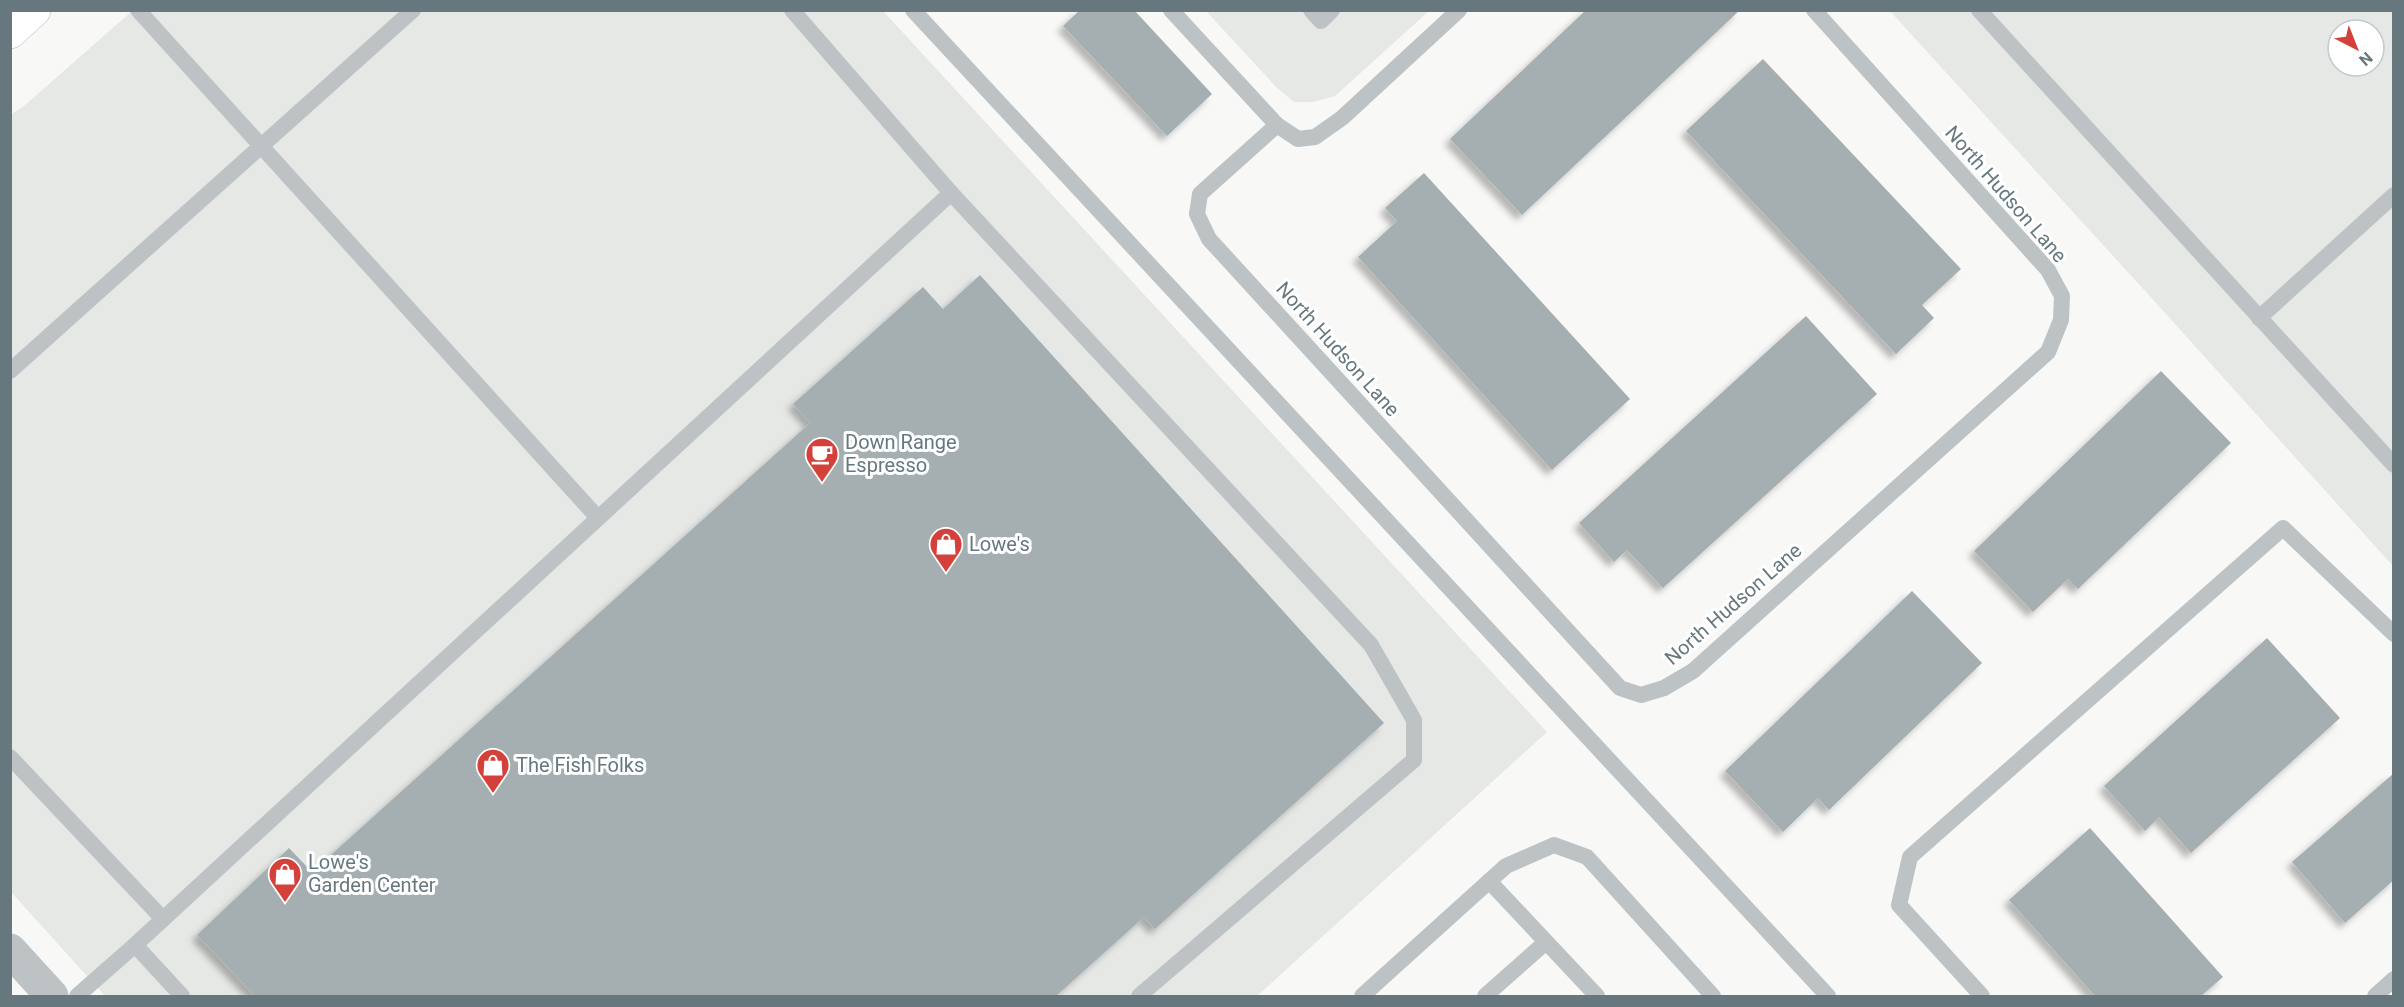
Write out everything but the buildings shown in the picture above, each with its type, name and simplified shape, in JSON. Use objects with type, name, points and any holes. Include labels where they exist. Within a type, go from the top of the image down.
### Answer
[{"type":"main road","points":[[10,32],[34,10]]},
{"type":"street","points":[[10,950],[52,996]]},
{"type":"lane","points":[[138,10],[598,518]]},
{"type":"lane","points":[[10,371],[413,10]]},
{"type":"lane","points":[[792,10],[951,193],[1371,645],[1414,720],[1414,760],[1139,996]]},
{"type":"lane","points":[[913,10],[1828,996]]},
{"type":"lane","points":[[1171,10],[1277,125],[1298,139],[1315,137],[1342,118],[1459,10]]},
{"type":"lane","points":[[1311,10],[1320,21],[1332,10]]},
{"type":"lane","name":"North Hudson Lane","points":[[1277,125],[1200,194],[1197,214],[1209,239],[1620,688],[1641,695],[1664,688],[1701,663],[2048,352],[2061,320],[2062,296],[2048,270],[1814,10]]},
{"type":"lane","points":[[1979,10],[2394,465]]},
{"type":"lane","points":[[77,996],[951,193]]},
{"type":"lane","points":[[2259,318],[2394,195]]},
{"type":"lane","points":[[1982,996],[1899,905],[1910,857],[2283,528],[2394,634]]},
{"type":"lane","points":[[10,757],[163,919]]},
{"type":"lane","points":[[1362,996],[1506,866],[1554,845],[1587,857],[1713,996]]},
{"type":"lane","points":[[1489,881],[1597,996]]},
{"type":"lane","points":[[1485,996],[1546,942]]},
{"type":"lane","points":[[135,945],[182,996]]},
{"type":"lane","points":[[2375,996],[2394,979]]},
{"type":"shaded area","points":[[132,11],[883,11],[1547,732],[1257,996],[105,996],[11,892],[10,115],[24,106]]},
{"type":"shaded area","points":[[1206,11],[1429,11],[1335,96],[1313,102],[1294,102],[1277,88]]},
{"type":"shaded area","points":[[1890,11],[2393,11],[2393,566],[2166,314]]},
{"type":"place","name":"Down Range Espresso","points":[[822,483]]},
{"type":"place","name":"Lowe's","points":[[946,573]]},
{"type":"place","name":"The Fish Folks","points":[[493,794]]},
{"type":"place","name":"Lowe's Garden Center","points":[[285,903]]}]
